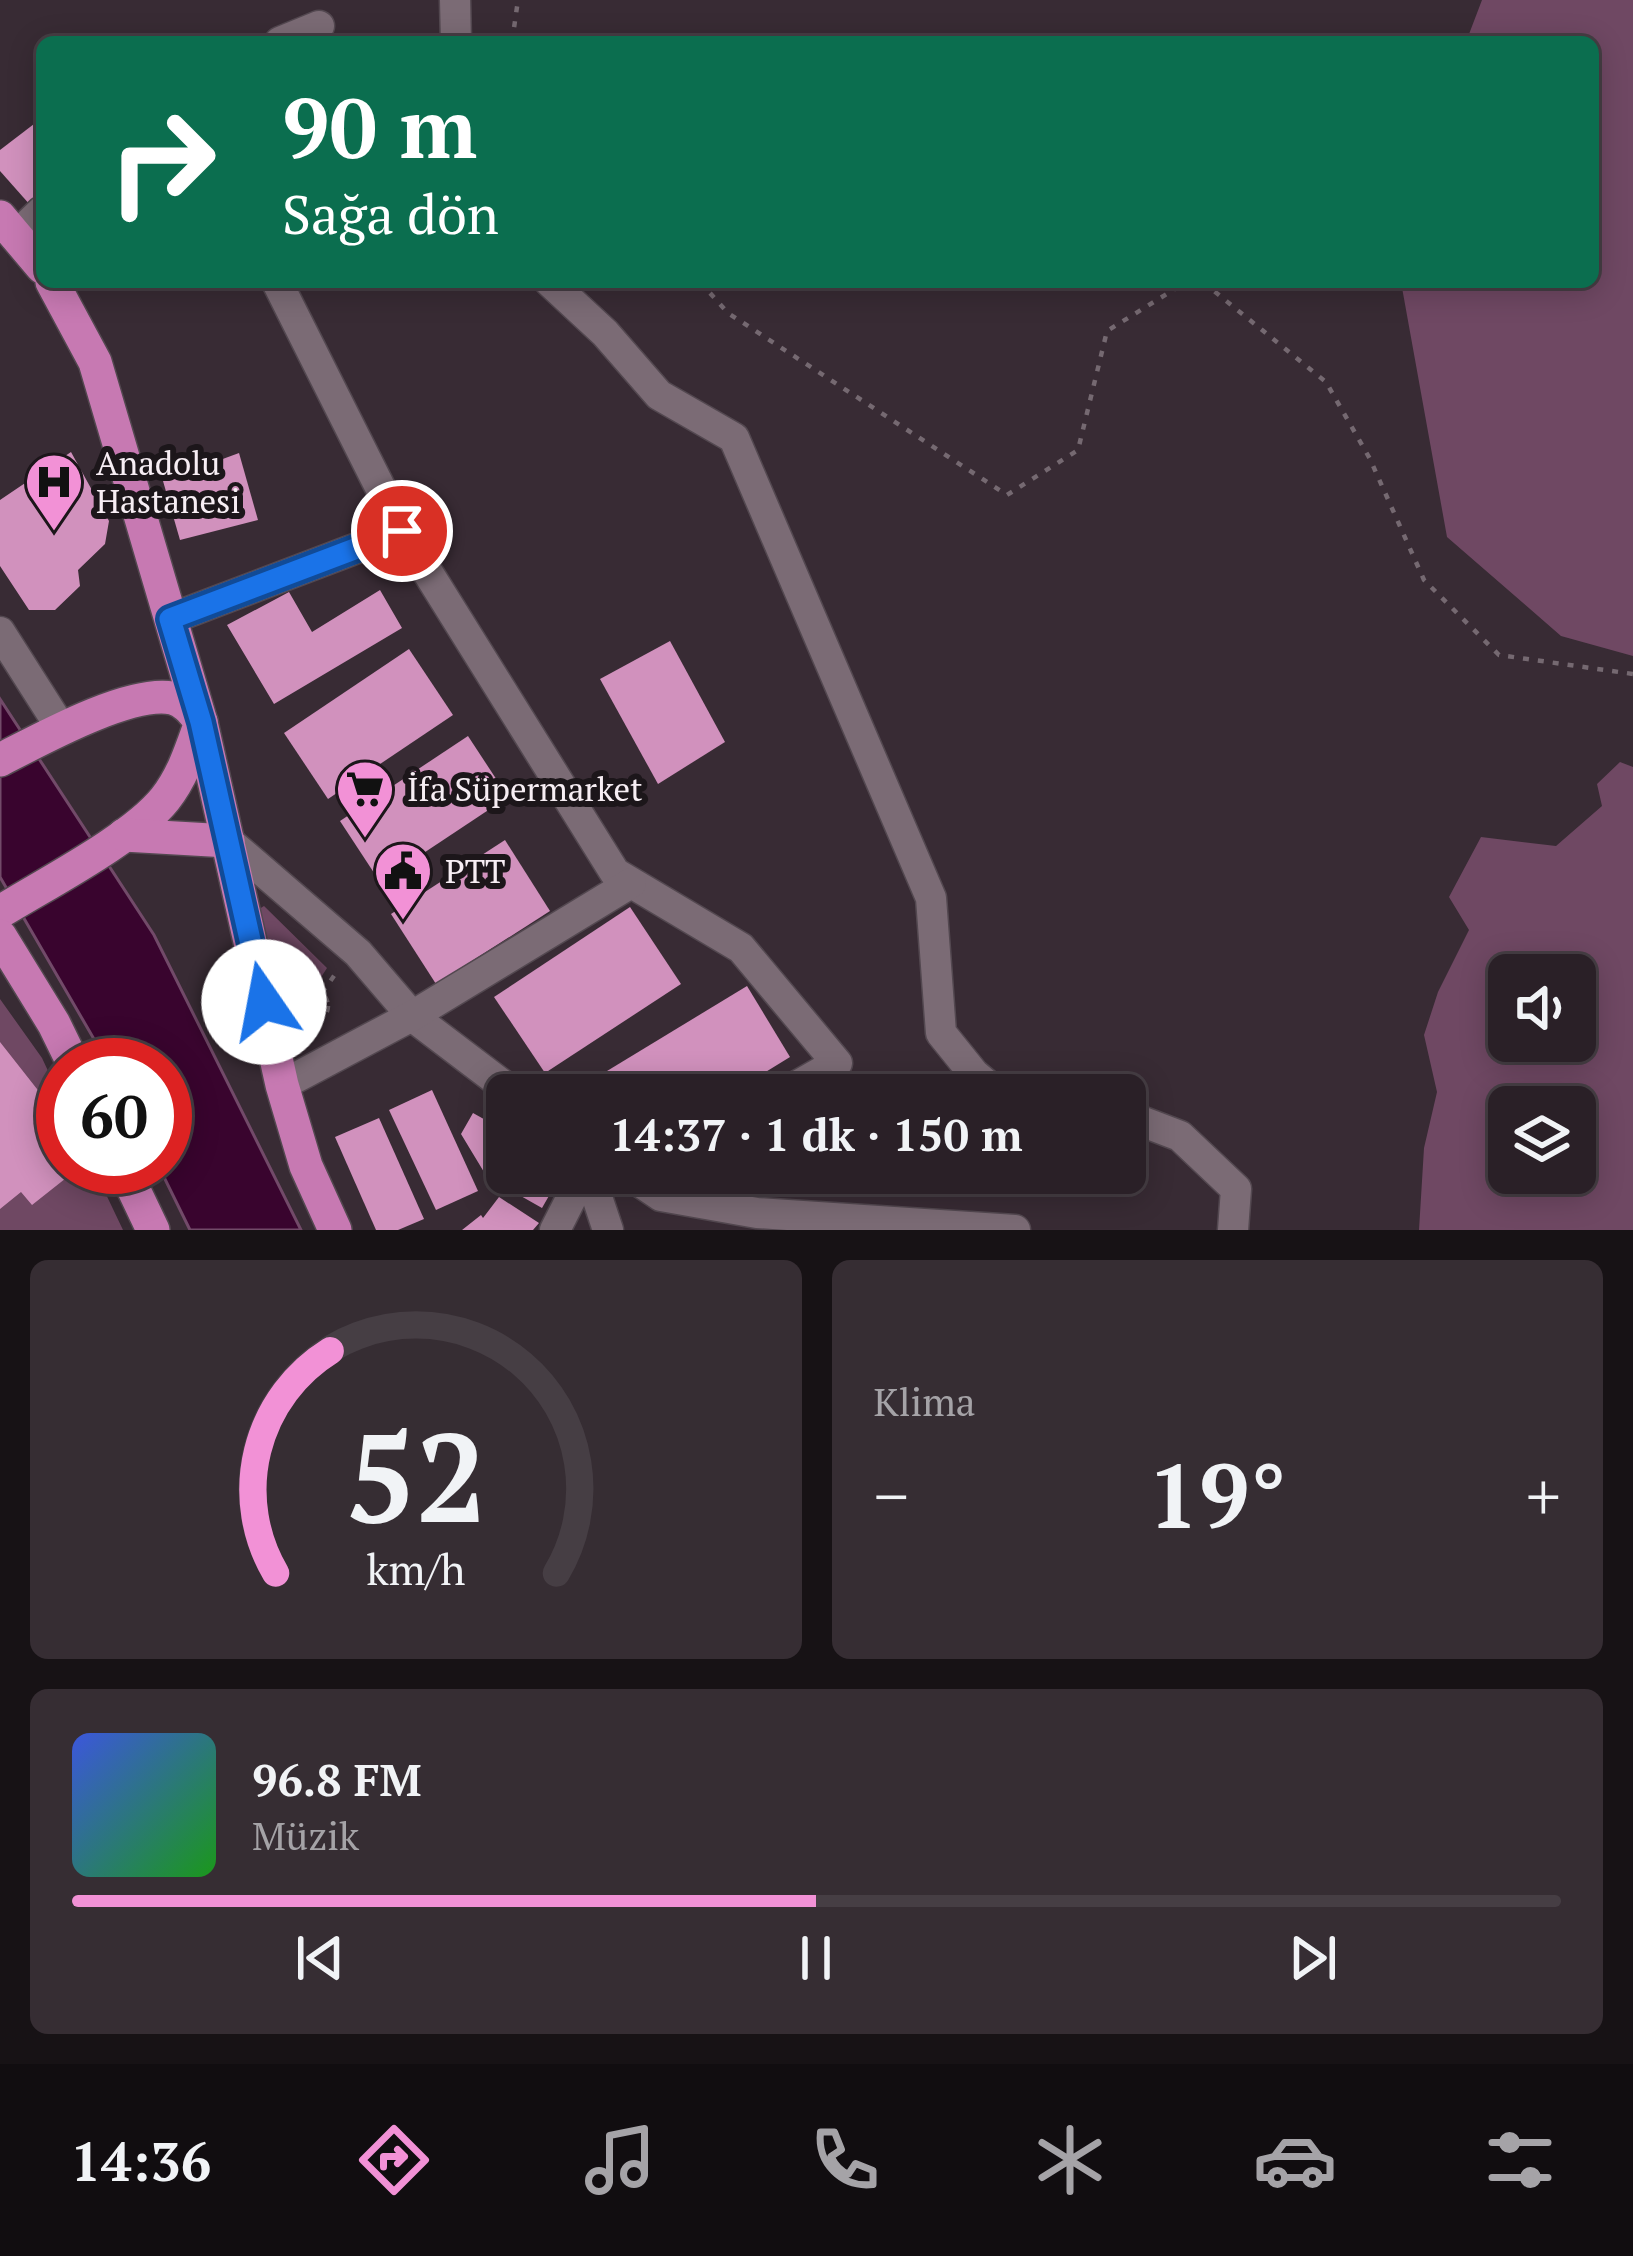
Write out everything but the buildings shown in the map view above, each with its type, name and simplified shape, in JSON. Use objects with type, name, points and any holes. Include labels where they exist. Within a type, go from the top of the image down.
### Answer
[{"type":"main road","points":[[8,226],[36,260]]},
{"type":"main road","points":[[55,288],[95,362],[201,722],[282,1085],[306,1166],[335,1230]]},
{"type":"main road","points":[[0,760],[51,734],[149,699],[171,698],[187,705],[201,722]]},
{"type":"main road","points":[[0,912],[114,841],[163,802],[185,770],[201,722]]},
{"type":"main road","points":[[114,841],[228,841]]},
{"type":"main road","points":[[0,936],[61,1038]]},
{"type":"main road","points":[[136,1194],[153,1230]]},
{"type":"street","points":[[455,0],[456,36]]},
{"type":"street","points":[[295,36],[319,26]]},
{"type":"street","points":[[8,226],[36,214]]},
{"type":"street","points":[[280,288],[402,531],[615,873],[741,948],[837,1063],[818,1074]]},
{"type":"street","points":[[556,288],[605,333],[659,395],[734,438],[931,898],[940,1033],[974,1074]]},
{"type":"street","points":[[170,619],[402,531]]},
{"type":"street","points":[[0,632],[51,734]]},
{"type":"street","points":[[228,841],[358,953],[412,1016],[488,1074]]},
{"type":"street","points":[[282,1085],[412,1016],[631,883]]},
{"type":"street","points":[[1146,1123],[1180,1136],[1236,1189],[1232,1230]]},
{"type":"street","points":[[555,1230],[575,1194]]},
{"type":"street","points":[[594,1194],[608,1230]]},
{"type":"street","points":[[658,1194],[757,1213],[1015,1230]]},
{"type":"path","points":[[513,36],[518,0]]},
{"type":"path","points":[[705,288],[728,313],[1006,495],[1078,450],[1107,331],[1176,288]]},
{"type":"path","points":[[1210,288],[1326,382],[1370,459],[1424,580],[1498,655],[1633,674]]},
{"type":"path","points":[[317,990],[325,997],[328,1007],[319,1020],[305,1020],[298,1013],[298,998],[306,991],[317,990]]},
{"type":"shaded area","points":[[1482,0],[1633,0],[1633,656],[1561,636],[1447,537],[1402,288],[1599,288],[1599,36],[1468,36]]},
{"type":"shaded area","points":[[0,699],[154,935],[301,1230],[190,1230],[172,1194],[192,1194],[192,1038],[93,1038],[0,877]]},
{"type":"shaded area","points":[[1620,762],[1633,767],[1633,1230],[1419,1230],[1424,1148],[1437,1092],[1424,1035],[1438,992],[1469,930],[1449,897],[1481,837],[1556,846],[1602,806],[1597,784]]},
{"type":"shaded area","points":[[264,906],[327,968],[316,985],[309,984],[294,1001],[274,999],[256,911]]},
{"type":"shaded area","points":[[0,999],[36,1050],[36,1194],[106,1194],[123,1230],[0,1230]]},
{"type":"place","name":"Anadolu Hastanesi","points":[[54,533]]},
{"type":"place","name":"İfa Süpermarket","points":[[365,840]]},
{"type":"place","name":"PTT","points":[[403,922]]},
{"type":"route","points":[[264,1002],[201,722],[170,619],[402,531]]}]
